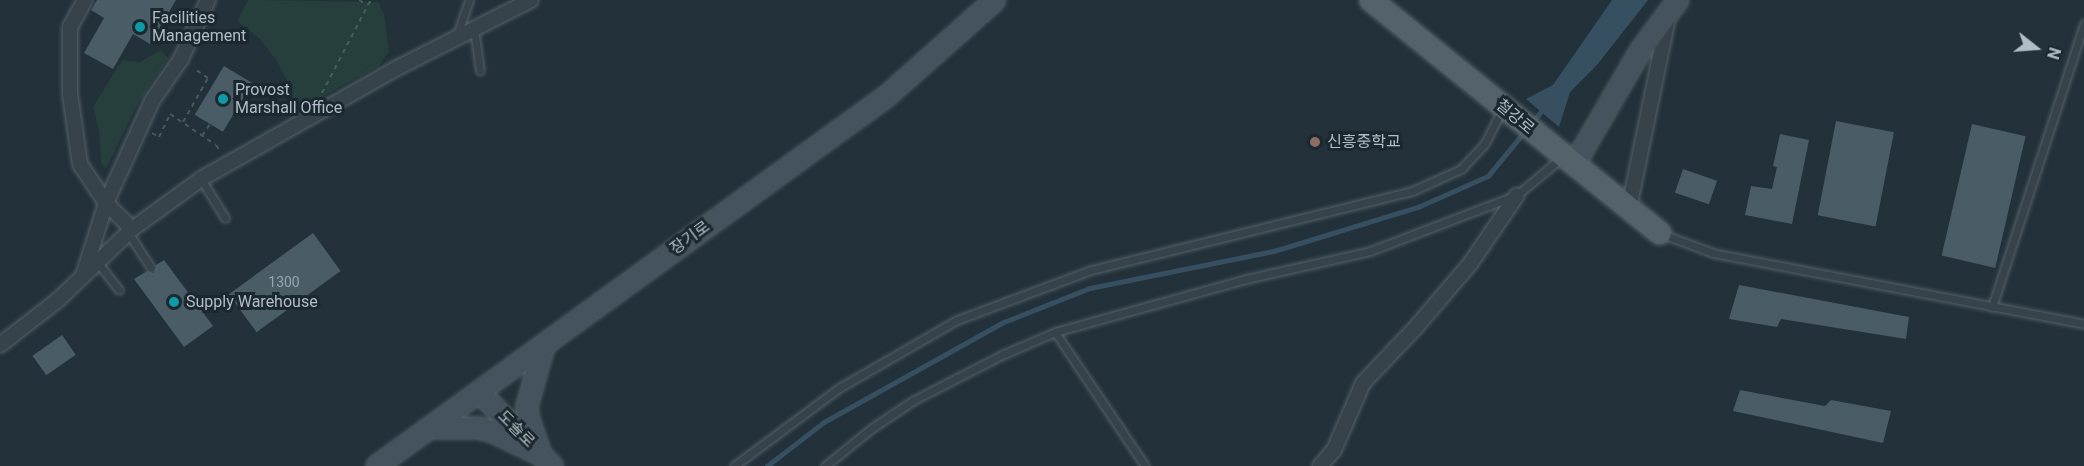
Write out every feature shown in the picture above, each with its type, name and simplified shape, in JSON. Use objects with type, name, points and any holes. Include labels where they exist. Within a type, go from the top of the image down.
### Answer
[{"type":"main road","name":"장기로","points":[[377,466],[887,96],[995,0]]},
{"type":"main road","name":"철강로","points":[[1371,0],[1660,233]]},
{"type":"main road","points":[[1563,157],[1675,3]]},
{"type":"main road","points":[[544,346],[527,406],[528,418],[546,460]]},
{"type":"main road","name":"도솔로","points":[[480,393],[546,460]]},
{"type":"main road","points":[[430,428],[491,431],[546,460]]},
{"type":"street","points":[[85,0],[70,27],[70,94],[80,164],[106,203],[131,232]]},
{"type":"street","points":[[83,276],[106,203],[140,126],[152,101],[181,59],[208,0]]},
{"type":"street","points":[[0,345],[83,276],[131,232],[201,179],[473,28],[531,0]]},
{"type":"street","points":[[1629,208],[1675,3]]},
{"type":"street","points":[[1320,466],[1334,450],[1363,383],[1417,326],[1470,264],[1516,195]]},
{"type":"lane","points":[[456,38],[468,0]]},
{"type":"lane","points":[[1992,307],[2084,24]]},
{"type":"lane","points":[[473,28],[480,71]]},
{"type":"lane","points":[[734,466],[839,388],[957,320],[1091,270],[1412,191],[1461,169],[1474,157],[1506,109]]},
{"type":"lane","points":[[825,466],[872,428],[914,400],[1004,354],[1055,332],[1246,279],[1370,251],[1516,195],[1563,157]]},
{"type":"lane","points":[[201,179],[225,218]]},
{"type":"lane","points":[[131,232],[151,268]]},
{"type":"lane","points":[[1660,233],[1713,253],[2084,324]]},
{"type":"lane","points":[[98,263],[118,290]]},
{"type":"lane","points":[[1055,332],[1145,466]]},
{"type":"path","points":[[359,0],[368,5]]},
{"type":"path","points":[[321,111],[321,95],[371,0]]},
{"type":"path","points":[[181,59],[208,78],[183,122]]},
{"type":"path","points":[[140,126],[159,137],[170,114],[216,145],[228,163]]},
{"type":"path","points":[[202,136],[210,124]]},
{"type":"green space","points":[[248,0],[378,2],[384,14],[389,51],[379,66],[310,103],[292,108],[291,89],[277,61],[259,38],[237,21]]},
{"type":"green space","points":[[161,50],[168,58],[136,107],[106,169],[101,163],[99,130],[93,107],[122,60],[140,62]]},
{"type":"water","points":[[1612,0],[1648,0],[1597,65],[1570,92],[1559,127],[1526,99],[1553,85]]},
{"type":"building","name":"Facilities Management","points":[[97,0],[176,0],[150,44],[133,34],[113,69],[84,53],[104,18],[91,10]]},
{"type":"building","name":"Provost Marshall Office","points":[[224,66],[252,83],[223,132],[195,115]]},
{"type":"building","points":[[1836,121],[1894,132],[1876,226],[1818,215]]},
{"type":"building","points":[[1972,124],[2026,136],[1995,268],[1942,256]]},
{"type":"building","points":[[1780,134],[1809,140],[1792,224],[1745,215],[1751,186],[1772,189],[1777,167],[1773,166]]},
{"type":"building","points":[[1683,169],[1717,181],[1709,204],[1675,193]]},
{"type":"building","points":[[313,233],[341,271],[256,332],[229,294]]},
{"type":"building","name":"Supply Warehouse","points":[[164,260],[213,326],[184,347],[134,279],[147,271],[154,273],[156,265]]},
{"type":"building","points":[[1739,285],[1909,317],[1906,339],[1781,319],[1777,327],[1729,319]]},
{"type":"building","points":[[62,335],[76,355],[46,375],[33,356]]},
{"type":"building","points":[[1740,390],[1825,406],[1831,400],[1891,411],[1883,443],[1733,411]]},
{"type":"waterway","points":[[1532,122],[1544,108]]},
{"type":"waterway","points":[[767,466],[824,422],[1004,322],[1090,288],[1274,251],[1418,207],[1488,176],[1525,131]]},
{"type":"place","name":"Facilities Management","points":[[140,27]]},
{"type":"place","name":"Provost Marshall Office","points":[[223,99]]},
{"type":"place","name":"신흥중학교","points":[[1315,142]]},
{"type":"place","name":"Supply Warehouse","points":[[174,302]]}]
